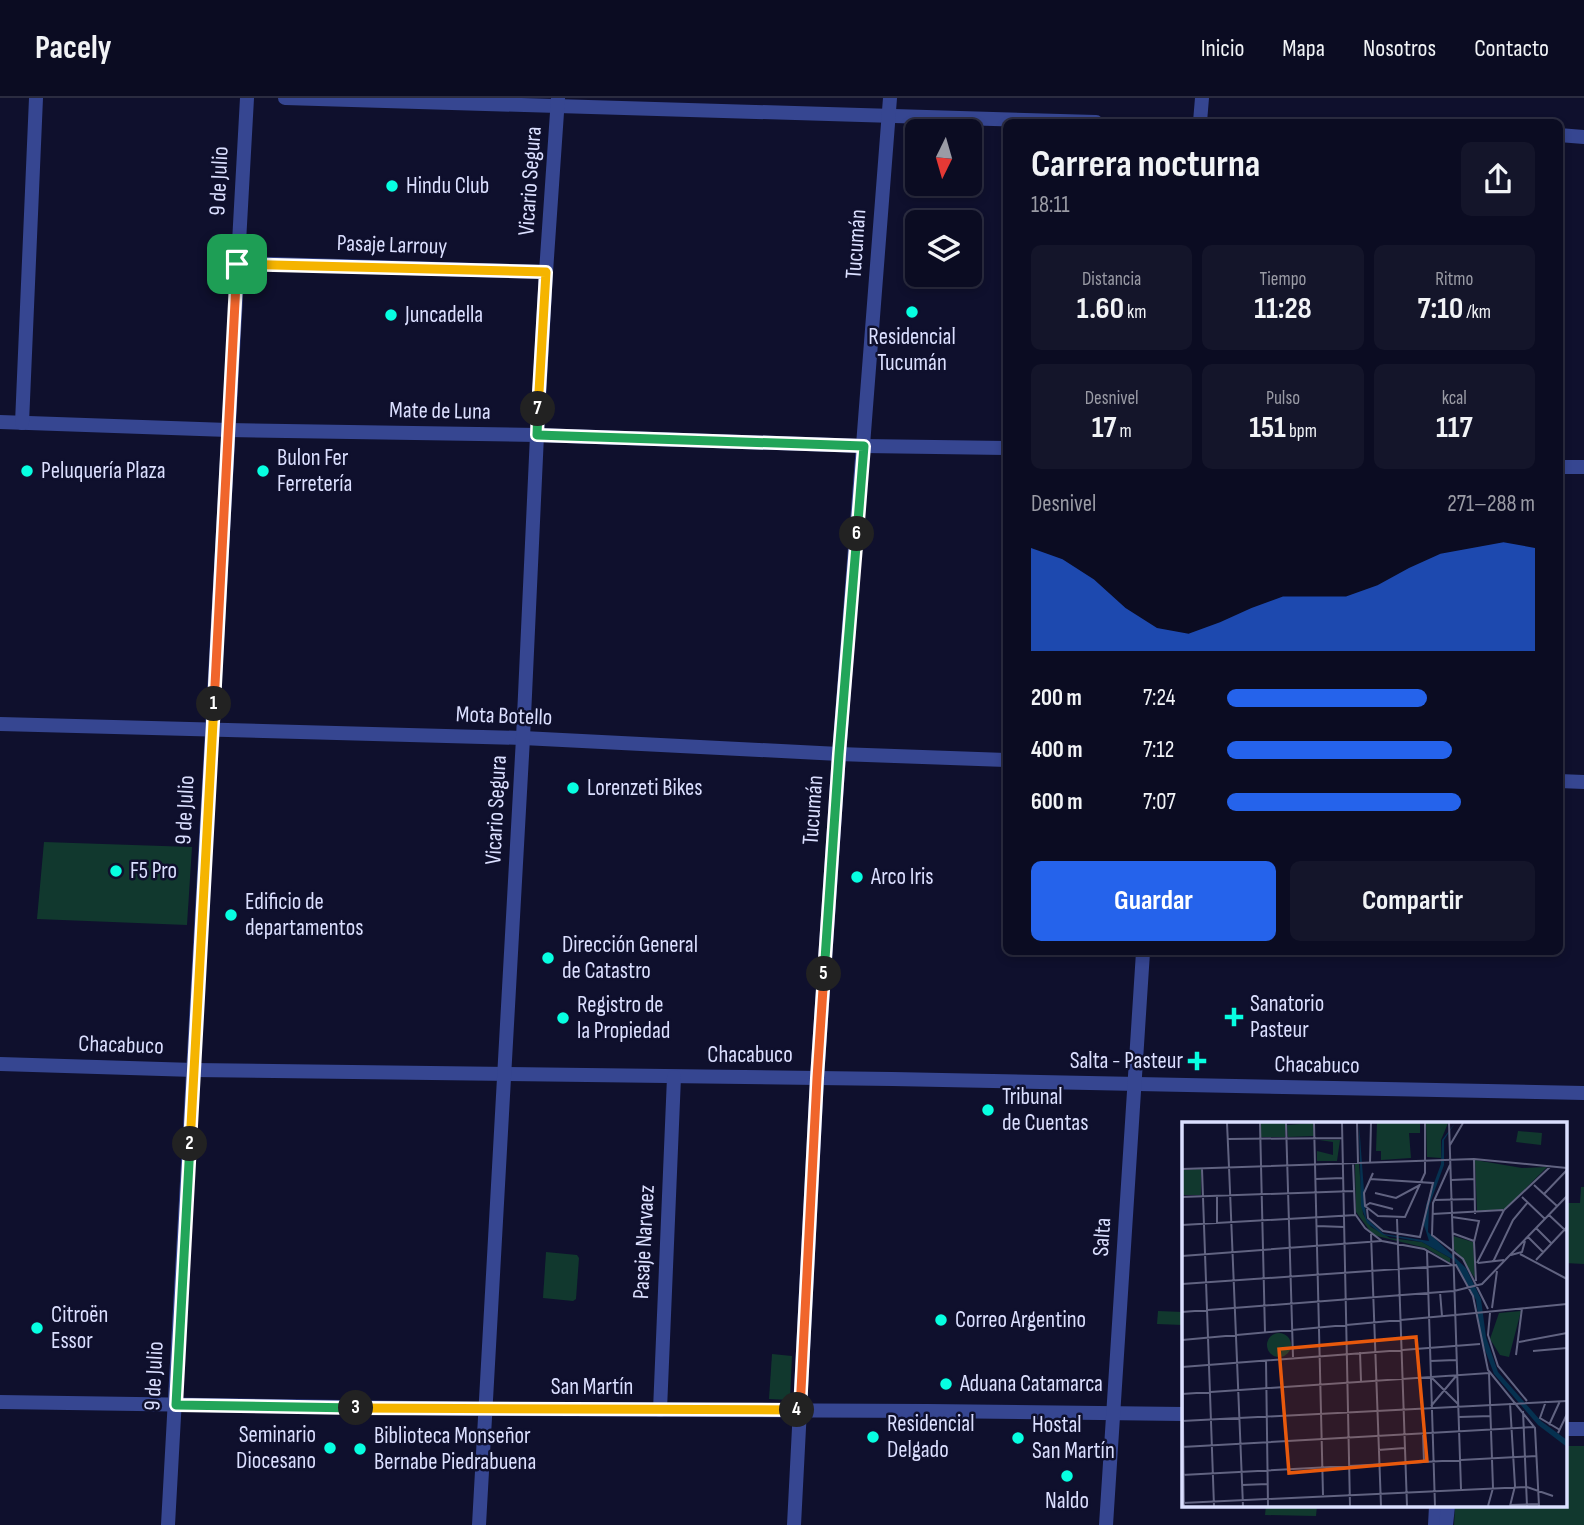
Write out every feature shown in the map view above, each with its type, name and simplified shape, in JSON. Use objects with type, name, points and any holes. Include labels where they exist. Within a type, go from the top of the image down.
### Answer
[{"type":"street","points":[[22,423],[36,98]]},
{"type":"street","name":"9 de Julio","points":[[168,1525],[247,98]]},
{"type":"street","points":[[285,98],[558,102],[1007,119]]},
{"type":"street","name":"Tucumán","points":[[794,1525],[817,1078],[839,754],[890,98]]},
{"type":"street","points":[[1200,119],[1202,98]]},
{"type":"street","name":"Vicario Segura","points":[[480,1525],[537,435],[558,102]]},
{"type":"street","points":[[1563,135],[1584,137]]},
{"type":"street","name":"Pasaje Larrouy","points":[[237,264],[546,272]]},
{"type":"street","name":"Mate de Luna","points":[[0,422],[1003,448]]},
{"type":"street","points":[[1563,467],[1584,467]]},
{"type":"street","name":"Mota Botello","points":[[0,724],[523,738],[1003,760]]},
{"type":"street","points":[[1563,781],[1584,782]]},
{"type":"street","name":"Salta","points":[[1106,1525],[1143,955]]},
{"type":"street","name":"Chacabuco","points":[[0,1064],[194,1070],[817,1078],[1584,1093]]},
{"type":"street","name":"Pasaje Narvaez","points":[[660,1410],[674,1077]]},
{"type":"street","name":"San Martín","points":[[0,1402],[1182,1415]]},
{"type":"street","points":[[1566,1429],[1584,1429]]},
{"type":"green space","name":"F5 Pro","points":[[44,842],[192,847],[187,925],[37,919]]},
{"type":"green space","points":[[1581,1187],[1584,1187],[1584,1264],[1566,1263],[1566,1203],[1580,1203]]},
{"type":"green space","points":[[546,1252],[577,1255],[579,1258],[576,1299],[573,1301],[543,1298]]},
{"type":"green space","points":[[1158,1311],[1182,1312],[1182,1325],[1157,1324]]},
{"type":"green space","points":[[772,1354],[792,1356],[790,1400],[769,1399]]},
{"type":"green space","points":[[1566,1446],[1584,1446],[1584,1525],[1454,1525],[1455,1508],[1566,1508]]},
{"type":"green space","points":[[1266,1508],[1317,1508],[1316,1516],[1265,1515]]},
{"type":"place","name":"Hindu Club","points":[[392,186]]},
{"type":"place","name":"Residencial Tucumán","points":[[912,312]]},
{"type":"place","name":"Juncadella","points":[[391,315]]},
{"type":"place","name":"Peluquería Plaza","points":[[27,471]]},
{"type":"place","name":"Bulon Fer Ferretería","points":[[263,471]]},
{"type":"place","name":"Lorenzeti Bikes","points":[[573,788]]},
{"type":"place","name":"F5 Pro","points":[[116,871]]},
{"type":"place","name":"Arco Iris","points":[[857,877]]},
{"type":"place","name":"Edificio de departamentos","points":[[231,915]]},
{"type":"place","name":"Dirección General de Catastro","points":[[548,958]]},
{"type":"place","name":"Sanatorio Pasteur","points":[[1234,1017]]},
{"type":"place","name":"Registro de la Propiedad","points":[[563,1018]]},
{"type":"place","name":"Salta - Pasteur","points":[[1197,1061]]},
{"type":"place","name":"Tribunal de Cuentas","points":[[988,1110]]},
{"type":"place","name":"Correo Argentino","points":[[941,1320]]},
{"type":"place","name":"Citroën Essor","points":[[37,1328]]},
{"type":"place","name":"Aduana Catamarca","points":[[946,1384]]},
{"type":"place","name":"Residencial Delgado","points":[[873,1437]]},
{"type":"place","name":"Hostal San Martín","points":[[1018,1438]]},
{"type":"place","name":"Seminario Diocesano","points":[[330,1448]]},
{"type":"place","name":"Biblioteca Monseñor Bernabe Piedrabuena","points":[[360,1449]]},
{"type":"place","name":"Naldo","points":[[1067,1476]]},
{"type":"route","points":[[237,264],[546,272],[537,435],[864,446],[817,1078],[800,1410],[176,1405],[237,264]]}]
